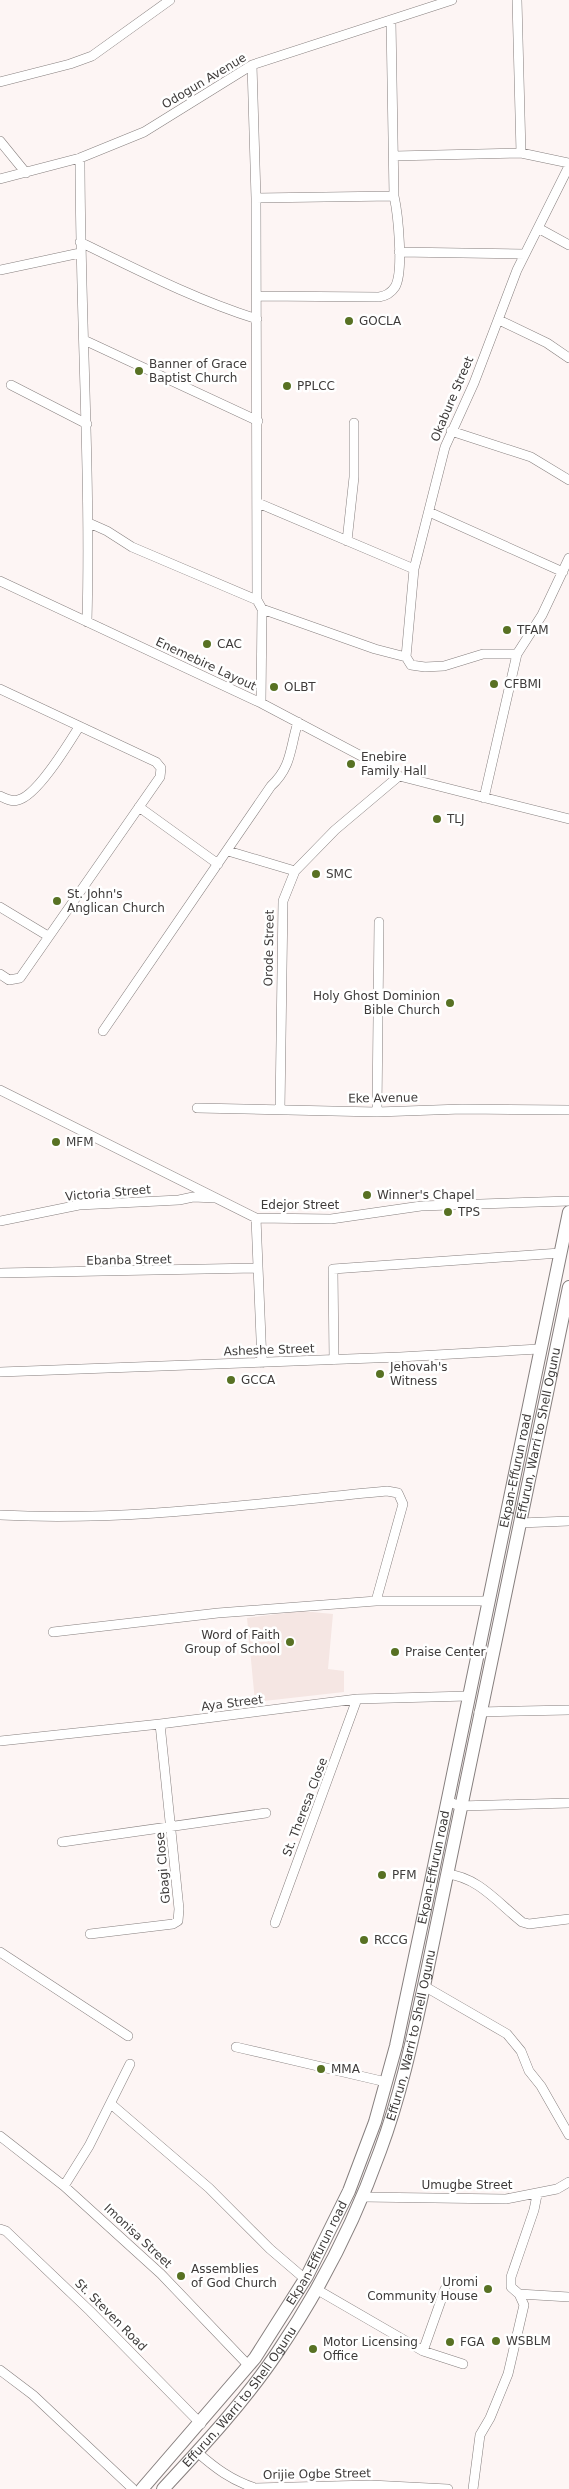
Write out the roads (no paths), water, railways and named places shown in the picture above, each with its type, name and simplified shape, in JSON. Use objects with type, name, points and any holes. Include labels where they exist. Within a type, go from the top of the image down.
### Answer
[{"type":"main road","name":"Ekpan-Effurun road","points":[[142,2489],[201,2424],[248,2366],[306,2279],[349,2191],[376,2122],[396,2046],[569,1212]]},
{"type":"main road","name":"Effurun, Warri to Shell Ogunu","points":[[162,2489],[197,2452],[244,2397],[277,2353],[316,2289],[362,2197],[381,2150],[406,2069],[569,1287]]},
{"type":"street","points":[[0,82],[70,64],[92,56],[170,0]]},
{"type":"street","name":"Odogun Avenue","points":[[0,179],[80,158],[144,132],[252,66],[391,22],[452,0]]},
{"type":"street","points":[[517,0],[521,153]]},
{"type":"street","points":[[257,296],[379,297],[386,296],[397,284],[399,252],[398,215],[394,196],[391,22]]},
{"type":"street","points":[[252,66],[256,198],[261,703]]},
{"type":"street","points":[[0,141],[26,173]]},
{"type":"street","points":[[394,156],[521,153],[569,164]]},
{"type":"street","points":[[80,158],[80,253],[89,523],[87,622]]},
{"type":"street","name":"Okabure Street","points":[[406,658],[414,569],[444,447],[474,383],[525,254],[569,164]]},
{"type":"street","points":[[256,198],[394,196]]},
{"type":"street","points":[[538,228],[569,245]]},
{"type":"street","points":[[80,242],[146,274],[233,312],[257,320]]},
{"type":"street","points":[[399,252],[525,254]]},
{"type":"street","points":[[0,270],[80,253]]},
{"type":"street","points":[[499,320],[547,343],[569,358]]},
{"type":"street","points":[[84,340],[258,421]]},
{"type":"street","points":[[11,385],[87,424]]},
{"type":"street","points":[[346,540],[354,477],[354,423]]},
{"type":"street","points":[[451,431],[531,457],[569,480]]},
{"type":"street","points":[[258,502],[414,569]]},
{"type":"street","points":[[429,512],[563,572]]},
{"type":"street","points":[[89,523],[107,531],[132,547],[260,604],[376,649],[406,658],[411,665],[425,667],[444,666],[483,654],[517,654]]},
{"type":"street","points":[[484,798],[517,654],[542,614],[569,558]]},
{"type":"street","name":"Enemebire Layout","points":[[0,581],[261,703],[399,776],[569,819]]},
{"type":"street","points":[[0,689],[156,762],[161,768],[160,777],[20,978],[8,980],[0,974]]},
{"type":"street","points":[[103,1031],[271,786],[282,776],[289,762],[291,745],[298,722]]},
{"type":"street","points":[[0,796],[11,801],[28,796],[61,756],[79,726]]},
{"type":"street","name":"Orode Street","points":[[280,1110],[283,901],[295,871],[335,830],[399,776]]},
{"type":"street","points":[[138,807],[218,864]]},
{"type":"street","points":[[228,850],[295,871]]},
{"type":"street","points":[[0,907],[48,936]]},
{"type":"street","points":[[378,1112],[379,922]]},
{"type":"street","name":"Edejor Street","points":[[0,1090],[256,1218],[331,1219],[421,1206],[569,1201]]},
{"type":"street","name":"Eke Avenue","points":[[197,1108],[378,1112],[462,1109],[569,1110]]},
{"type":"street","name":"Victoria Street","points":[[0,1220],[78,1205],[179,1200],[193,1197],[219,1199]]},
{"type":"street","points":[[256,1218],[262,1363]]},
{"type":"street","points":[[334,1360],[333,1269],[464,1258],[560,1253]]},
{"type":"street","name":"Ebanba Street","points":[[0,1273],[258,1268]]},
{"type":"street","name":"Asheshe Street","points":[[0,1372],[334,1360],[540,1349]]},
{"type":"street","points":[[0,1515],[55,1518],[162,1514],[392,1492],[398,1494],[403,1504],[376,1601]]},
{"type":"street","points":[[520,1523],[569,1521]]},
{"type":"street","points":[[53,1632],[218,1612],[376,1601],[489,1601]]},
{"type":"street","name":"Aya Street","points":[[0,1741],[160,1724],[357,1699],[468,1696]]},
{"type":"street","name":"St. Theresa Close","points":[[275,1923],[357,1699]]},
{"type":"street","points":[[479,1712],[569,1710]]},
{"type":"street","name":"Gbagi Close","points":[[90,1934],[172,1924],[178,1921],[179,1909],[172,1827],[160,1724]]},
{"type":"street","points":[[447,1801],[460,1806],[569,1803]]},
{"type":"street","points":[[62,1842],[266,1813]]},
{"type":"street","points":[[446,1874],[462,1876],[474,1883],[522,1922],[529,1924],[569,1919]]},
{"type":"street","points":[[0,1952],[128,2036]]},
{"type":"street","points":[[424,1986],[507,2034],[521,2051],[529,2071],[541,2086],[569,2135]]},
{"type":"street","points":[[236,2047],[386,2082]]},
{"type":"street","points":[[64,2186],[77,2168],[130,2064]]},
{"type":"street","points":[[111,2104],[209,2188],[270,2249],[306,2279]]},
{"type":"street","name":"Imonisa Street","points":[[0,2136],[64,2186],[161,2274],[248,2366]]},
{"type":"street","name":"Umugbe Street","points":[[362,2197],[506,2199],[557,2189],[569,2182]]},
{"type":"street","points":[[473,2489],[480,2435],[490,2418],[508,2374],[524,2305],[518,2294],[511,2287],[510,2277],[534,2210],[537,2194]]},
{"type":"street","name":"St. Steven Road","points":[[0,2229],[6,2231],[90,2312],[201,2424]]},
{"type":"street","points":[[316,2289],[423,2351],[463,2364]]},
{"type":"street","points":[[423,2351],[446,2289]]},
{"type":"street","points":[[518,2294],[569,2297]]},
{"type":"street","points":[[0,2370],[33,2395],[133,2489]]},
{"type":"street","name":"Orijie Ogbe Street","points":[[197,2452],[220,2472],[237,2482],[255,2488],[370,2487],[448,2489]]},
{"type":"place","name":"GOCLA","points":[[349,321]]},
{"type":"place","name":"Banner of Grace Baptist Church","points":[[139,371]]},
{"type":"place","name":"PPLCC","points":[[287,386]]},
{"type":"place","name":"TFAM","points":[[507,630]]},
{"type":"place","name":"CAC","points":[[207,644]]},
{"type":"place","name":"CFBMI","points":[[494,684]]},
{"type":"place","name":"OLBT","points":[[274,687]]},
{"type":"place","name":"Enebire Family Hall","points":[[351,764]]},
{"type":"place","name":"TLJ","points":[[437,819]]},
{"type":"place","name":"SMC","points":[[316,874]]},
{"type":"place","name":"St. John's Anglican Church","points":[[57,901]]},
{"type":"place","name":"Holy Ghost Dominion Bible Church","points":[[450,1003]]},
{"type":"place","name":"MFM","points":[[56,1142]]},
{"type":"place","name":"Winner's Chapel","points":[[367,1195]]},
{"type":"place","name":"TPS","points":[[448,1212]]},
{"type":"place","name":"Jehovah's Witness","points":[[380,1374]]},
{"type":"place","name":"GCCA","points":[[231,1380]]},
{"type":"place","name":"Word of Faith Group of School","points":[[290,1642]]},
{"type":"place","name":"Praise Center","points":[[395,1652]]},
{"type":"place","name":"PFM","points":[[382,1875]]},
{"type":"place","name":"RCCG","points":[[364,1940]]},
{"type":"place","name":"MMA","points":[[321,2069]]},
{"type":"place","name":"Assemblies of God Church","points":[[181,2276]]},
{"type":"place","name":"Uromi Community House","points":[[488,2289]]},
{"type":"place","name":"WSBLM","points":[[496,2341]]},
{"type":"place","name":"FGA","points":[[450,2342]]},
{"type":"place","name":"Motor Licensing Office","points":[[313,2349]]}]
